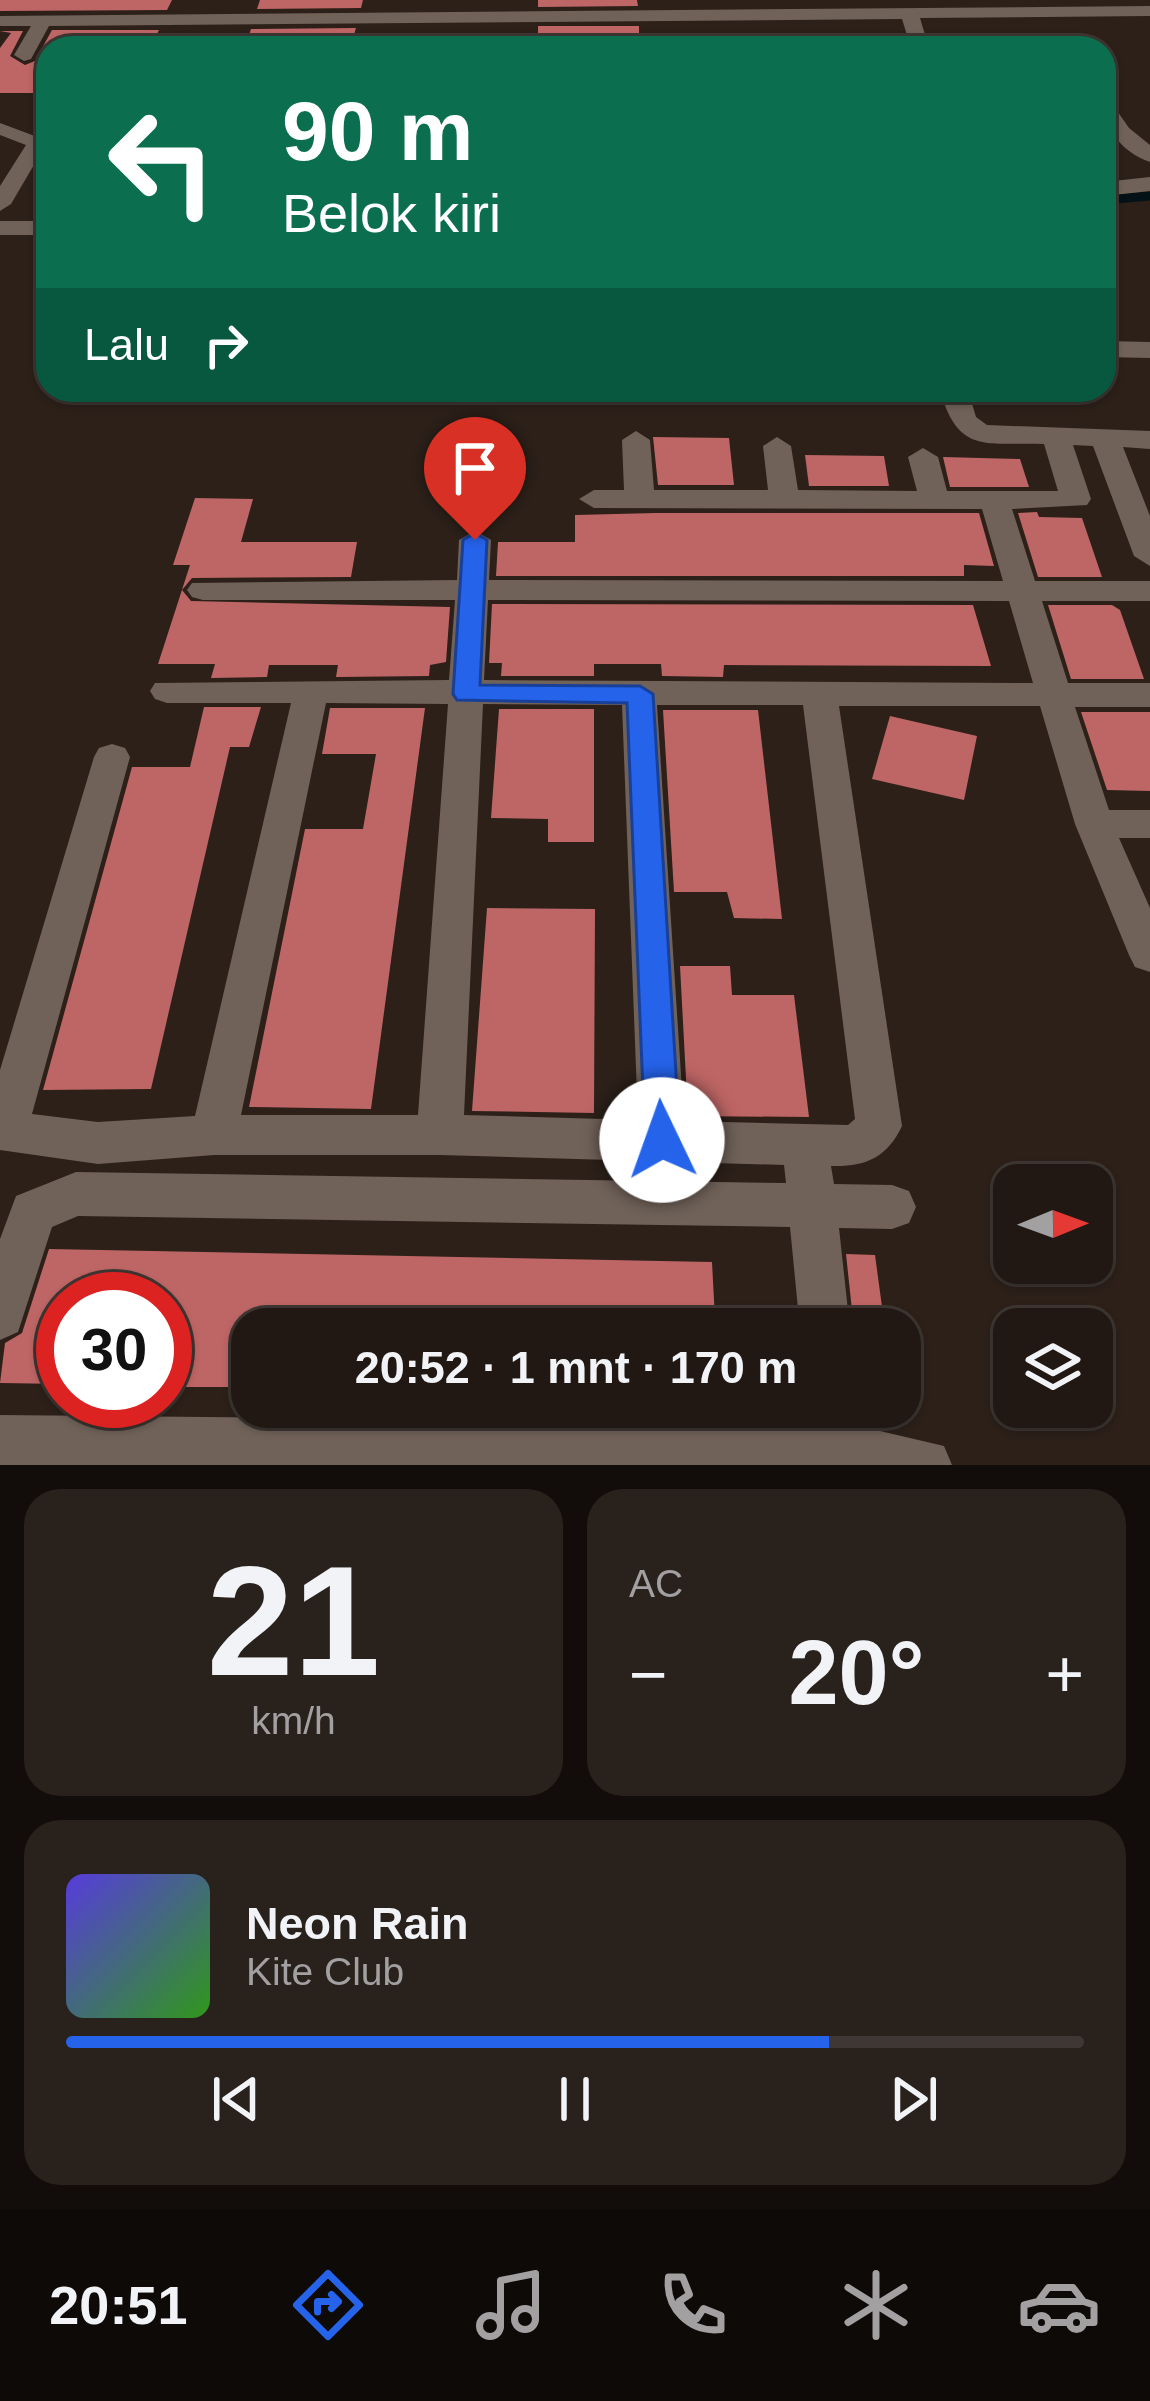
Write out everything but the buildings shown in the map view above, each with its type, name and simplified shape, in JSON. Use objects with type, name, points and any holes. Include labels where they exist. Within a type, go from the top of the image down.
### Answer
[{"type":"street","points":[[237,20],[247,0]]},
{"type":"street","points":[[0,21],[169,28],[237,20],[372,16],[470,24],[541,8],[567,24],[704,7],[1101,6],[1147,15]]},
{"type":"street","points":[[24,56],[43,21]]},
{"type":"street","points":[[1116,124],[1150,156]]},
{"type":"street","points":[[2,129],[36,140]]},
{"type":"street","points":[[0,204],[6,181],[36,149]]},
{"type":"street","points":[[6,181],[36,180]]},
{"type":"street","points":[[1116,188],[1150,184]]},
{"type":"street","points":[[0,228],[36,228]]},
{"type":"street","points":[[1116,349],[1150,350]]},
{"type":"street","points":[[957,402],[963,422],[971,430],[1057,439],[1150,440]]},
{"type":"street","points":[[594,499],[995,503],[1076,499],[1057,439]]},
{"type":"street","points":[[1105,439],[1150,556]]},
{"type":"street","points":[[637,440],[639,499]]},
{"type":"street","points":[[777,446],[784,501]]},
{"type":"street","points":[[923,457],[935,502]]},
{"type":"street","points":[[995,503],[1094,824],[1150,955]]},
{"type":"street","points":[[440,1135],[475,540]]},
{"type":"street","points":[[203,590],[1150,591]]},
{"type":"street","points":[[167,691],[1150,695]]},
{"type":"street","points":[[214,1135],[311,692]]},
{"type":"street","points":[[640,694],[662,1140]]},
{"type":"street","points":[[112,757],[2,1130],[98,1143],[214,1135],[440,1135],[858,1146],[872,1138],[879,1126],[820,697]]},
{"type":"street","points":[[1094,824],[1150,824]]},
{"type":"street","points":[[76,1194],[98,1143]]},
{"type":"street","points":[[806,1147],[823,1308]]},
{"type":"street","points":[[0,1315],[33,1212],[76,1194],[892,1207]]},
{"type":"street","points":[[0,1442],[837,1441],[925,1465]]},
{"type":"waterway","points":[[1116,199],[1150,196]]},
{"type":"route","points":[[475,540],[466,694],[640,694],[662,1140]]}]
